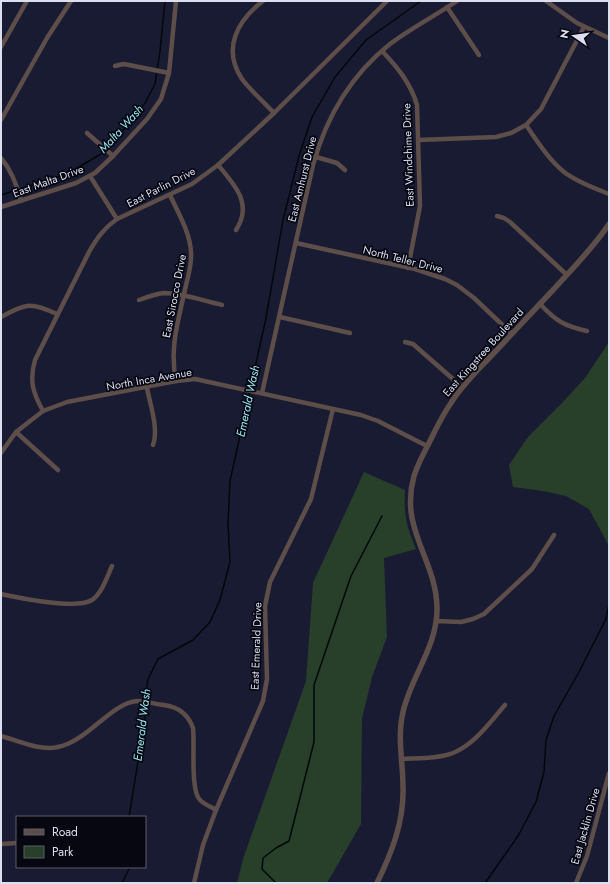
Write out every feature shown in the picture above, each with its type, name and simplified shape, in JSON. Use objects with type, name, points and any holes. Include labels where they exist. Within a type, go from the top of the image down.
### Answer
[{"type":"street","points":[[1,47],[27,1]]},
{"type":"street","points":[[1,120],[47,38],[71,1]]},
{"type":"street","name":"East Malta Drive","points":[[1,207],[76,183],[90,176],[105,165],[154,109],[165,88],[169,72],[176,1]]},
{"type":"street","points":[[263,1],[251,11],[240,24],[236,33],[234,53],[236,67],[243,80],[274,113]]},
{"type":"street","name":"East Parlin Drive","points":[[43,411],[35,396],[32,379],[32,369],[35,360],[89,252],[106,226],[117,219],[192,184],[218,165],[274,113],[387,1]]},
{"type":"street","name":"East Amhurst Drive","points":[[262,393],[316,157],[326,127],[344,95],[361,72],[390,44],[457,1]]},
{"type":"street","points":[[546,1],[564,15],[584,27],[609,38]]},
{"type":"street","points":[[448,7],[479,55]]},
{"type":"street","points":[[419,140],[496,137],[511,133],[526,125],[541,109],[584,27]]},
{"type":"street","name":"East Windchime Drive","points":[[383,52],[404,77],[414,94],[418,110],[420,206],[408,268]]},
{"type":"street","points":[[115,66],[123,64],[169,72]]},
{"type":"street","points":[[526,125],[553,162],[563,171],[576,179],[609,194]]},
{"type":"street","points":[[87,133],[113,156]]},
{"type":"street","points":[[316,157],[336,163],[345,170]]},
{"type":"street","points":[[1,158],[10,169],[21,200]]},
{"type":"street","points":[[218,165],[238,190],[242,200],[243,212],[236,230]]},
{"type":"street","points":[[90,176],[117,219]]},
{"type":"street","name":"East Sirocco Drive","points":[[170,195],[186,230],[190,244],[191,260],[173,352],[173,365],[176,381]]},
{"type":"street","points":[[497,216],[510,222],[567,275]]},
{"type":"street","name":"East Kingstree Boulevard","points":[[377,883],[391,853],[400,827],[403,796],[400,730],[404,707],[430,645],[436,621],[437,607],[435,588],[412,521],[411,507],[414,476],[427,446],[446,410],[462,387],[591,250],[609,224]]},
{"type":"street","name":"North Teller Drive","points":[[296,243],[434,274],[457,285],[474,298],[512,334]]},
{"type":"street","points":[[139,300],[163,293],[184,296],[222,305]]},
{"type":"street","points":[[540,304],[559,322],[570,327],[587,331]]},
{"type":"street","points":[[1,317],[22,306],[30,305],[39,306],[57,314]]},
{"type":"street","points":[[280,317],[350,333]]},
{"type":"street","points":[[405,342],[413,344],[462,387]]},
{"type":"street","name":"North Inca Avenue","points":[[1,454],[16,432],[43,411],[67,402],[147,388],[176,381],[195,379],[361,415],[378,421],[427,446]]},
{"type":"street","points":[[147,388],[155,435],[153,444]]},
{"type":"street","name":"East Emerald Drive","points":[[194,883],[203,845],[216,810],[263,700],[267,679],[265,606],[270,582],[311,499],[333,408]]},
{"type":"street","points":[[16,432],[58,470]]},
{"type":"street","points":[[436,621],[461,622],[473,620],[484,614],[532,570],[554,535]]},
{"type":"street","points":[[1,594],[29,600],[67,604],[84,603],[92,600],[98,594],[112,566]]},
{"type":"street","points":[[1,736],[40,747],[57,748],[70,744],[81,738],[110,714],[123,705],[131,702],[138,701],[173,706],[179,709],[186,716],[191,722],[193,728],[195,792],[199,799],[216,810]]},
{"type":"street","points":[[401,759],[445,755],[459,750],[475,738],[505,705]]},
{"type":"street","name":"East Jacklin Drive","points":[[576,883],[587,856],[609,773]]},
{"type":"street","points":[[1,844],[16,843]]},
{"type":"green space","points":[[609,342],[609,546],[589,509],[566,496],[513,487],[509,465],[528,437],[585,378]]},
{"type":"green space","points":[[364,472],[405,490],[406,520],[416,549],[384,558],[387,637],[372,677],[362,719],[361,824],[327,883],[237,883],[244,856],[306,681],[313,583]]},
{"type":"waterway","name":"Malta Wash","points":[[1,195],[67,174],[101,154],[121,133],[145,103],[155,84],[165,1]]},
{"type":"waterway","name":"Emerald Wash","points":[[129,816],[145,718],[145,702],[148,679],[158,659],[193,640],[210,622],[220,600],[230,562],[228,524],[230,481],[266,318],[283,220],[299,156],[312,117],[335,77],[366,40],[421,1]]},
{"type":"waterway","points":[[276,883],[262,869],[263,858],[276,848],[289,841],[314,742],[314,685],[351,576],[382,516]]},
{"type":"waterway","points":[[485,883],[518,836],[536,802],[544,772],[546,740],[554,716],[579,672],[606,619],[609,604]]},
{"type":"waterway","name":"Emerald Wash","points":[[122,883],[130,868]]}]
